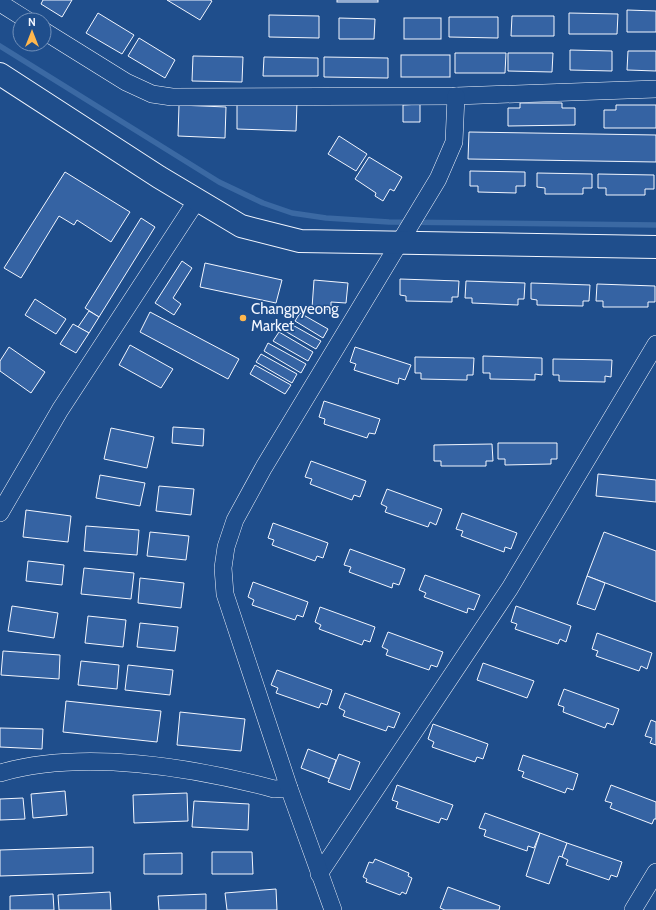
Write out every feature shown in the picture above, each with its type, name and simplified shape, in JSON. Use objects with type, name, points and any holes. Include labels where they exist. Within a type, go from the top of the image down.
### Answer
[{"type":"street","points":[[0,3],[14,12]]},
{"type":"street","points":[[52,36],[126,82],[152,94],[172,97],[456,96],[656,89]]},
{"type":"street","points":[[0,74],[159,177],[241,226],[300,241],[408,228],[656,247]]},
{"type":"street","points":[[332,910],[289,788],[225,594],[223,568],[226,547],[235,520],[264,467],[438,179],[454,142],[456,96]]},
{"type":"street","points":[[0,513],[60,410],[197,200]]},
{"type":"street","points":[[319,874],[510,588],[656,344]]},
{"type":"street","points":[[0,773],[53,764],[84,762],[134,764],[185,770],[274,789],[289,788]]},
{"type":"street","points":[[633,910],[656,872]]},
{"type":"building","points":[[43,0],[72,0],[62,17],[41,4]]},
{"type":"building","points":[[167,0],[210,0],[212,1],[200,20]]},
{"type":"building","points":[[337,0],[378,0],[378,2],[337,2]]},
{"type":"building","points":[[627,10],[656,11],[656,32],[627,32]]},
{"type":"building","points":[[98,13],[134,35],[122,54],[86,33]]},
{"type":"building","points":[[569,13],[618,14],[617,34],[569,34]]},
{"type":"building","points":[[269,15],[319,16],[319,38],[269,37]]},
{"type":"building","points":[[512,16],[554,16],[554,36],[511,36]]},
{"type":"building","points":[[449,17],[498,17],[498,38],[449,37]]},
{"type":"building","points":[[339,18],[375,19],[374,39],[339,39]]},
{"type":"building","points":[[404,18],[441,18],[441,39],[404,39]]},
{"type":"building","points":[[139,38],[175,60],[165,78],[128,56]]},
{"type":"building","points":[[570,50],[612,51],[612,71],[570,70]]},
{"type":"building","points":[[628,51],[656,51],[656,71],[627,70]]},
{"type":"building","points":[[455,53],[506,53],[505,73],[455,73]]},
{"type":"building","points":[[508,53],[553,53],[552,72],[508,71]]},
{"type":"building","points":[[401,55],[450,55],[450,77],[401,77]]},
{"type":"building","points":[[193,56],[243,57],[242,82],[192,81]]},
{"type":"building","points":[[264,57],[318,58],[318,76],[263,76]]},
{"type":"building","points":[[324,57],[388,58],[388,78],[324,77]]},
{"type":"building","points":[[237,100],[297,102],[296,131],[237,129]]},
{"type":"building","points":[[520,103],[562,103],[562,108],[575,108],[575,125],[508,126],[508,108],[520,108]]},
{"type":"building","points":[[420,104],[420,122],[403,122],[403,105]]},
{"type":"building","points":[[179,105],[226,107],[225,138],[178,136]]},
{"type":"building","points":[[616,105],[656,105],[656,128],[604,128],[604,110],[616,110]]},
{"type":"building","points":[[469,132],[656,135],[656,162],[468,159]]},
{"type":"building","points":[[339,136],[367,154],[356,171],[328,154]]},
{"type":"building","points":[[369,157],[402,177],[394,191],[390,189],[383,201],[375,196],[376,193],[355,179]]},
{"type":"building","points":[[470,171],[525,172],[525,186],[516,186],[516,193],[478,192],[478,186],[470,186]]},
{"type":"building","points":[[65,172],[130,212],[111,242],[77,220],[74,225],[59,216],[21,278],[4,268]]},
{"type":"building","points":[[537,173],[592,174],[592,188],[583,188],[583,194],[545,194],[545,188],[537,187]]},
{"type":"building","points":[[598,174],[654,175],[654,189],[645,189],[645,195],[606,195],[606,188],[598,188]]},
{"type":"building","points":[[141,218],[155,227],[99,317],[85,308]]},
{"type":"building","points":[[182,261],[192,268],[173,298],[181,304],[174,315],[155,303]]},
{"type":"building","points":[[205,263],[282,280],[276,303],[200,287]]},
{"type":"building","points":[[400,279],[459,281],[458,297],[452,297],[452,302],[406,301],[406,296],[400,295]]},
{"type":"building","points":[[314,280],[348,283],[346,303],[331,302],[331,310],[312,308]]},
{"type":"building","points":[[466,281],[525,283],[524,299],[518,299],[518,305],[472,303],[472,298],[465,298]]},
{"type":"building","points":[[531,283],[590,285],[589,301],[583,301],[583,306],[537,305],[537,300],[531,299]]},
{"type":"building","points":[[597,284],[655,286],[655,302],[648,302],[648,307],[603,307],[603,301],[596,301]]},
{"type":"building","points":[[35,299],[66,319],[56,334],[25,315]]},
{"type":"building","points":[[89,311],[99,317],[89,333],[78,327]]},
{"type":"building","points":[[150,312],[239,359],[228,379],[140,332]]},
{"type":"building","points":[[300,313],[328,329],[323,338],[295,321]]},
{"type":"building","points":[[289,323],[321,341],[316,349],[285,331]]},
{"type":"building","points":[[73,324],[89,333],[76,353],[60,344]]},
{"type":"building","points":[[279,332],[313,352],[308,361],[273,341]]},
{"type":"building","points":[[268,343],[306,364],[301,373],[264,351]]},
{"type":"building","points":[[130,345],[173,369],[161,388],[119,365]]},
{"type":"building","points":[[9,347],[45,372],[31,393],[0,371],[0,361]]},
{"type":"building","points":[[355,347],[411,365],[405,380],[399,378],[398,384],[354,370],[356,364],[350,362]]},
{"type":"building","points":[[261,354],[297,374],[292,383],[256,362]]},
{"type":"building","points":[[483,356],[542,358],[542,375],[535,374],[535,380],[490,379],[490,373],[483,373]]},
{"type":"building","points":[[415,357],[474,358],[473,375],[467,375],[467,380],[421,379],[421,373],[415,373]]},
{"type":"building","points":[[553,359],[612,360],[611,377],[605,376],[605,382],[559,381],[559,375],[553,375]]},
{"type":"building","points":[[255,365],[291,385],[285,394],[250,374]]},
{"type":"building","points":[[324,401],[380,419],[375,434],[369,433],[367,438],[324,424],[325,419],[319,417]]},
{"type":"building","points":[[173,427],[204,429],[203,446],[172,443]]},
{"type":"building","points":[[111,428],[154,437],[147,468],[104,459]]},
{"type":"building","points":[[498,443],[557,443],[557,459],[551,459],[551,464],[505,465],[505,459],[498,459]]},
{"type":"building","points":[[492,444],[493,461],[486,461],[486,466],[441,466],[441,461],[434,461],[434,445]]},
{"type":"building","points":[[311,461],[366,481],[360,497],[354,495],[352,500],[310,484],[312,479],[305,477]]},
{"type":"building","points":[[598,474],[656,480],[656,502],[596,496]]},
{"type":"building","points":[[100,475],[145,483],[140,506],[96,498]]},
{"type":"building","points":[[159,486],[194,489],[191,515],[156,511]]},
{"type":"building","points":[[387,489],[442,509],[436,525],[430,522],[428,527],[385,512],[387,507],[381,504]]},
{"type":"building","points":[[26,510],[71,516],[68,542],[23,537]]},
{"type":"building","points":[[462,513],[517,533],[511,549],[505,547],[504,552],[461,536],[463,531],[456,529]]},
{"type":"building","points":[[273,523],[328,543],[323,558],[317,556],[315,561],[272,545],[274,540],[268,538]]},
{"type":"building","points":[[86,526],[139,530],[137,555],[84,551]]},
{"type":"building","points":[[150,532],[189,536],[186,560],[147,556]]},
{"type":"building","points":[[604,532],[656,551],[656,602],[587,576]]},
{"type":"building","points":[[350,549],[405,569],[399,585],[393,583],[392,588],[349,572],[351,567],[344,565]]},
{"type":"building","points":[[28,561],[64,565],[62,585],[26,581]]},
{"type":"building","points":[[84,568],[134,573],[131,599],[81,594]]},
{"type":"building","points":[[425,575],[480,595],[474,610],[468,608],[467,613],[424,597],[426,593],[419,590]]},
{"type":"building","points":[[587,576],[605,583],[595,610],[577,604]]},
{"type":"building","points":[[140,578],[184,583],[181,608],[138,603]]},
{"type":"building","points":[[253,582],[308,602],[303,617],[297,615],[295,620],[252,605],[254,600],[248,597]]},
{"type":"building","points":[[12,606],[58,613],[54,638],[8,631]]},
{"type":"building","points":[[516,606],[571,626],[566,642],[560,639],[558,644],[515,629],[517,624],[511,622]]},
{"type":"building","points":[[320,607],[375,627],[370,642],[364,640],[362,645],[319,629],[321,625],[315,622]]},
{"type":"building","points":[[88,616],[126,620],[123,647],[85,643]]},
{"type":"building","points":[[140,623],[178,627],[175,651],[137,647]]},
{"type":"building","points":[[388,632],[443,652],[437,667],[431,665],[429,670],[386,655],[388,650],[382,647]]},
{"type":"building","points":[[597,633],[652,653],[647,669],[641,666],[639,671],[596,656],[598,651],[592,649]]},
{"type":"building","points":[[3,651],[60,655],[59,679],[1,675]]},
{"type":"building","points":[[81,661],[119,665],[117,689],[78,685]]},
{"type":"building","points":[[483,663],[534,681],[527,698],[477,680]]},
{"type":"building","points":[[128,665],[173,670],[170,695],[125,690]]},
{"type":"building","points":[[277,670],[332,690],[327,705],[321,703],[319,708],[276,693],[278,688],[271,685]]},
{"type":"building","points":[[564,689],[619,709],[613,725],[607,723],[605,728],[563,712],[564,707],[558,705]]},
{"type":"building","points":[[345,693],[400,713],[394,728],[388,726],[386,731],[343,716],[345,711],[339,708]]},
{"type":"building","points":[[66,701],[161,711],[157,742],[63,732]]},
{"type":"building","points":[[180,712],[245,719],[241,751],[177,745]]},
{"type":"building","points":[[651,720],[656,722],[656,745],[650,743],[652,738],[645,736]]},
{"type":"building","points":[[433,724],[488,744],[483,759],[477,757],[475,762],[432,747],[434,742],[428,739]]},
{"type":"building","points":[[0,728],[43,729],[42,749],[0,747]]},
{"type":"building","points":[[308,749],[336,760],[330,779],[301,768]]},
{"type":"building","points":[[339,754],[360,762],[350,790],[328,782]]},
{"type":"building","points":[[523,755],[578,774],[573,790],[567,788],[565,793],[522,777],[524,772],[518,770]]},
{"type":"building","points":[[397,785],[453,805],[447,820],[441,818],[439,823],[396,808],[398,802],[392,800]]},
{"type":"building","points":[[611,785],[656,802],[656,819],[654,819],[652,824],[610,808],[612,803],[605,801]]},
{"type":"building","points":[[65,791],[67,815],[33,818],[31,794]]},
{"type":"building","points":[[187,793],[188,821],[134,823],[133,795]]},
{"type":"building","points":[[23,798],[25,819],[0,820],[0,799]]},
{"type":"building","points":[[194,801],[249,804],[248,830],[192,827]]},
{"type":"building","points":[[485,813],[540,833],[534,848],[528,846],[527,851],[484,836],[486,830],[479,828]]},
{"type":"building","points":[[540,833],[567,843],[562,857],[559,856],[549,884],[526,876]]},
{"type":"building","points":[[567,843],[622,862],[617,877],[611,875],[609,880],[566,865],[568,860],[562,857]]},
{"type":"building","points":[[93,847],[93,873],[0,876],[0,850]]},
{"type":"building","points":[[212,852],[252,852],[253,874],[212,874]]},
{"type":"building","points":[[182,853],[182,874],[144,874],[144,854]]},
{"type":"building","points":[[375,859],[409,873],[408,876],[412,878],[406,894],[402,892],[400,895],[366,882],[367,879],[363,877],[369,862],[373,863]]},
{"type":"building","points":[[448,887],[500,906],[499,910],[445,910],[440,908]]},
{"type":"building","points":[[276,889],[277,910],[227,910],[225,893]]},
{"type":"building","points":[[110,892],[111,910],[59,910],[58,895]]},
{"type":"building","points":[[53,894],[54,910],[10,910],[10,896]]},
{"type":"building","points":[[206,894],[206,910],[159,910],[158,896]]},
{"type":"waterway","points":[[0,46],[219,182],[263,203],[292,213],[326,218],[389,222],[656,225]]},
{"type":"place","name":"Changpyeong Market","points":[[243,318]]}]
